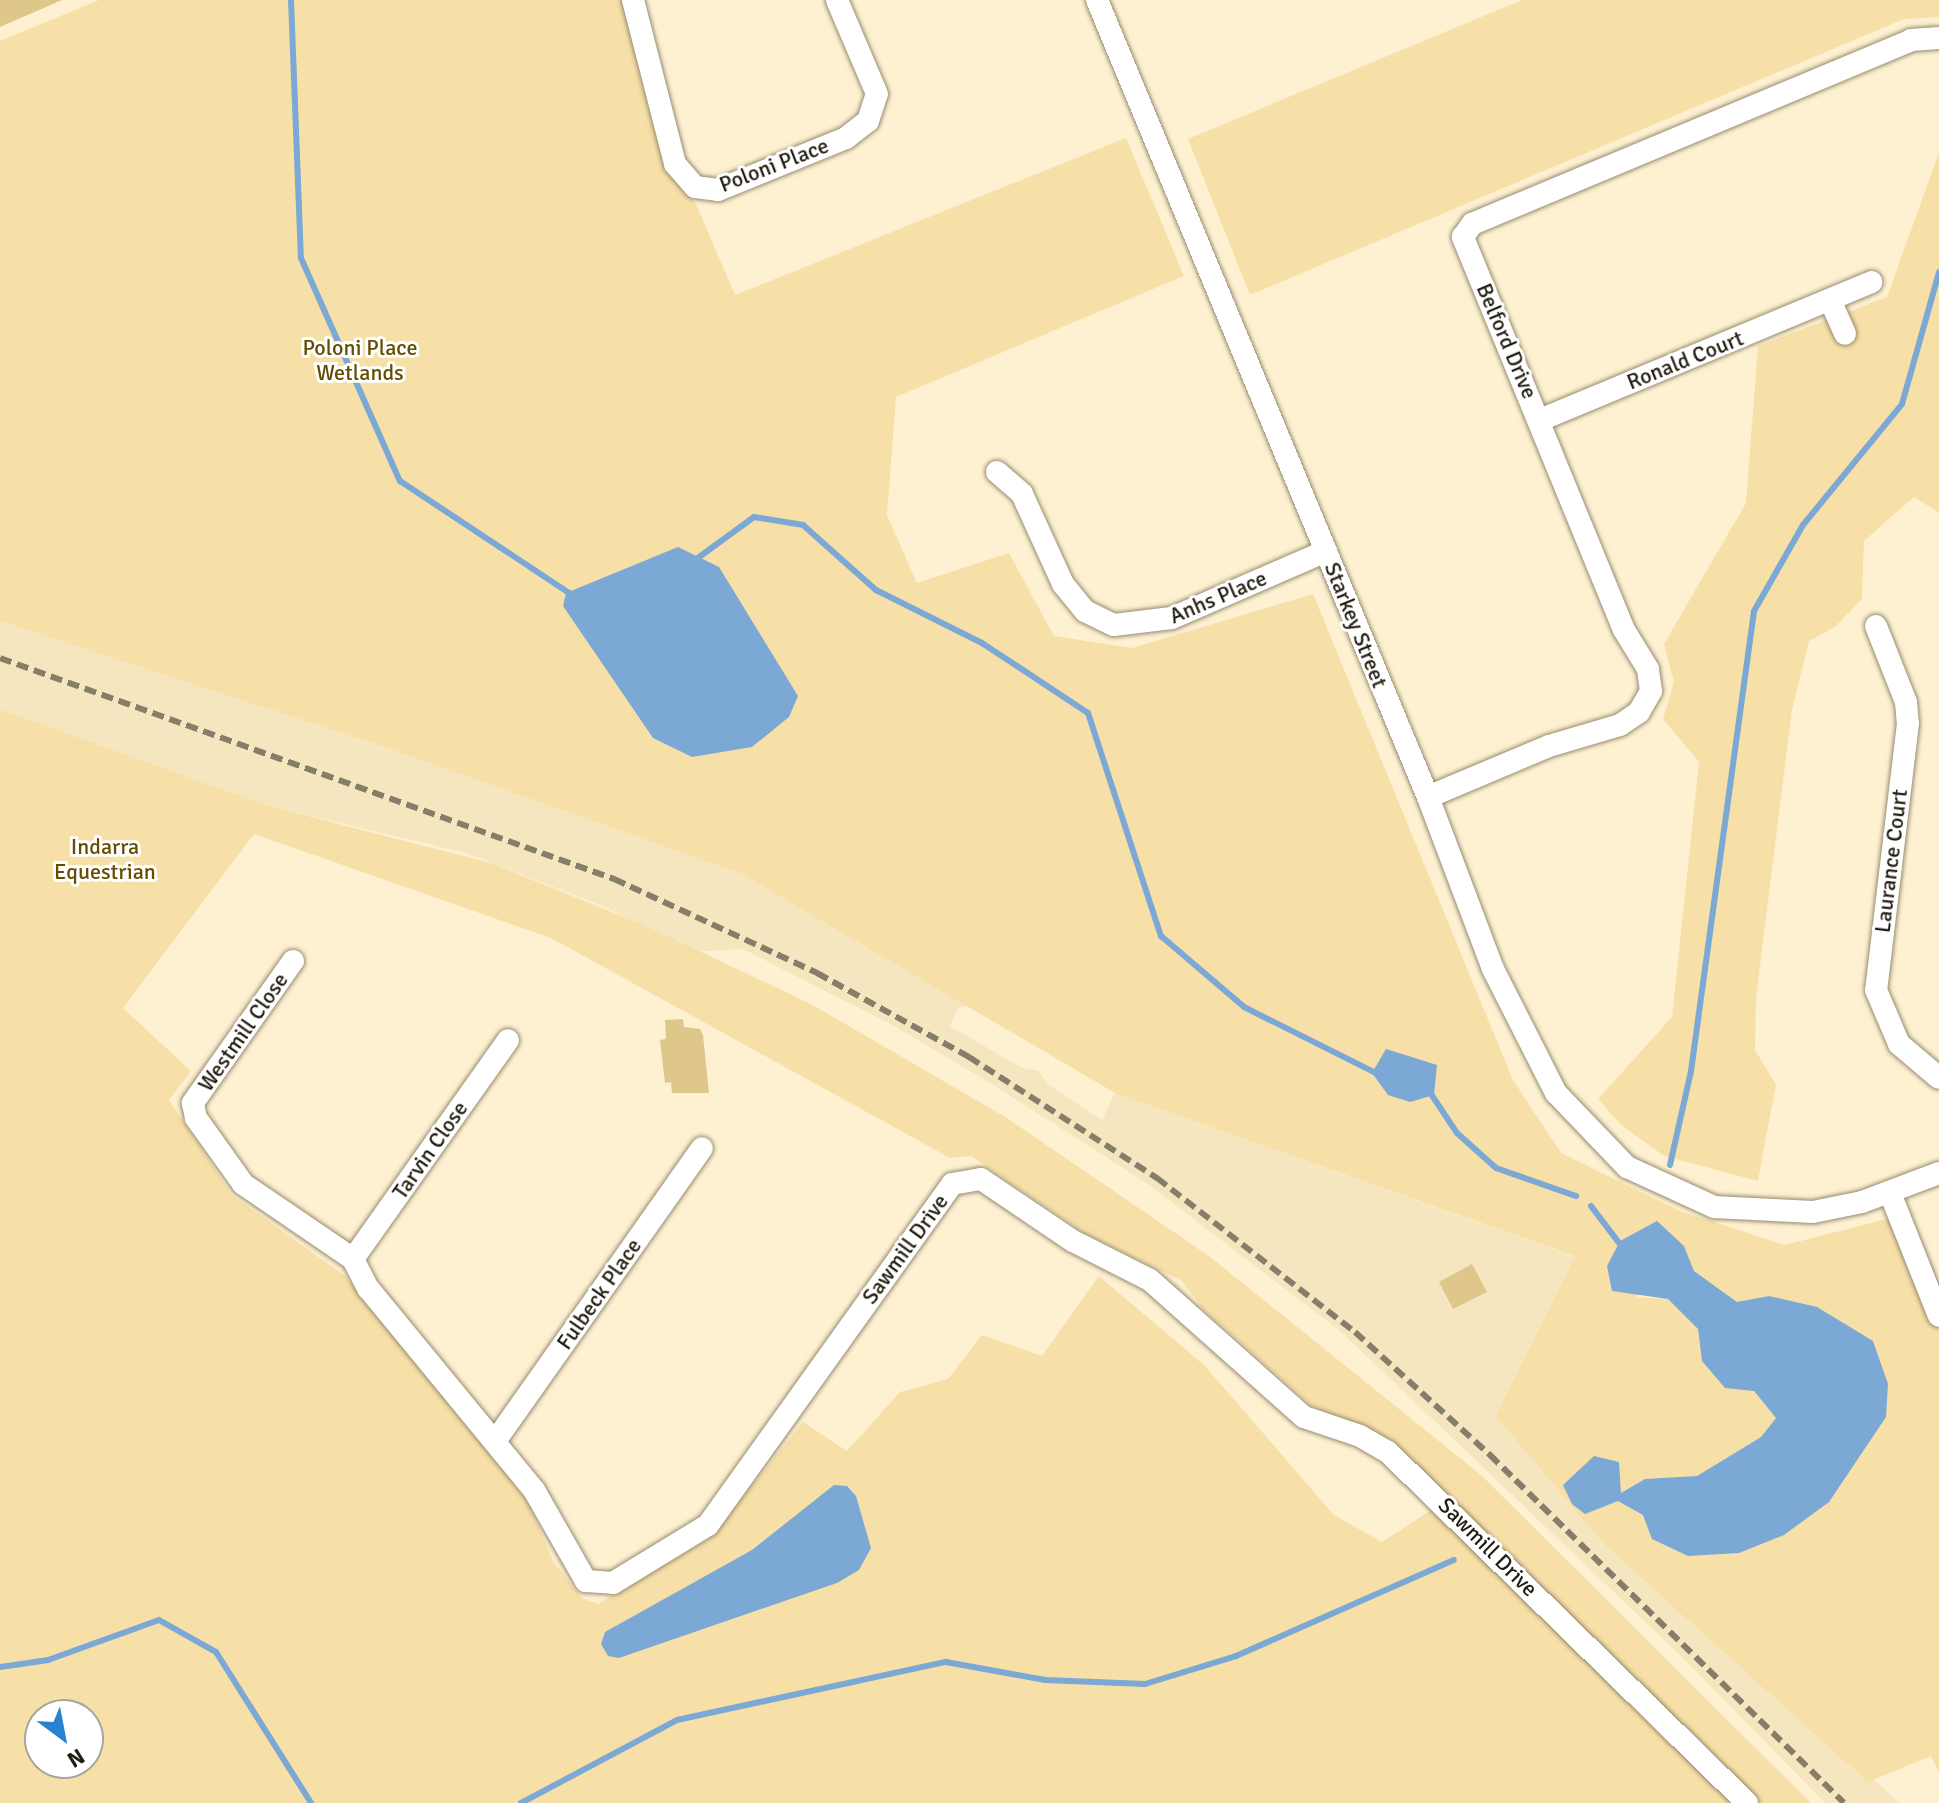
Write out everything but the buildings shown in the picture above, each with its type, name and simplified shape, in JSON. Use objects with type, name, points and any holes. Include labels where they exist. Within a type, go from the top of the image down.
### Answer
[{"type":"street","name":"Poloni Place","points":[[633,0],[675,164],[695,187],[718,190],[846,138],[868,121],[877,94],[837,0]]},
{"type":"street","name":"Starkey Street","points":[[1097,0],[1428,797],[1493,969],[1556,1093],[1627,1167],[1683,1196],[1714,1207],[1766,1214],[1813,1212],[1890,1193],[1939,1173]]},
{"type":"street","name":"Belford Drive","points":[[1428,797],[1549,746],[1620,725],[1639,712],[1651,691],[1648,669],[1624,630],[1463,237],[1472,224],[1911,40],[1939,38]]},
{"type":"street","name":"Ronald Court","points":[[1540,420],[1871,282]]},
{"type":"street","points":[[1830,300],[1845,334]]},
{"type":"street","name":"Anhs Place","points":[[997,472],[1022,494],[1063,584],[1085,611],[1114,625],[1172,618],[1326,551]]},
{"type":"street","name":"Laurance Court","points":[[1876,626],[1906,702],[1908,723],[1876,990],[1899,1044],[1939,1078]]},
{"type":"street","name":"Westmill Close","points":[[193,1103],[293,961]]},
{"type":"street","name":"Tarvin Close","points":[[353,1259],[508,1040]]},
{"type":"street","name":"Sawmill Drive","points":[[193,1103],[202,1131],[243,1184],[353,1259],[368,1288],[534,1490],[576,1572],[586,1581],[613,1583],[708,1525],[952,1184],[965,1178],[981,1179],[1073,1241],[1150,1280],[1304,1417],[1360,1436],[1388,1452],[1747,1803]]},
{"type":"street","name":"Fulbeck Place","points":[[496,1440],[702,1148]]},
{"type":"street","points":[[1890,1193],[1939,1316]]},
{"type":"shaded area","points":[[0,621],[375,744],[742,874],[968,1006],[958,1008],[950,1026],[1020,1067],[1039,1071],[1049,1085],[1102,1120],[1115,1093],[1576,1257],[1844,1751],[1899,1803],[1825,1803],[1684,1659],[1340,1331],[1148,1184],[992,1084],[894,1026],[743,949],[692,952],[605,907],[466,853],[269,806],[0,709]]},
{"type":"green space","name":"Poloni Place Wetlands","points":[[99,0],[623,0],[667,171],[696,204],[735,295],[1126,138],[1184,276],[896,397],[887,515],[917,583],[1009,553],[1054,636],[1132,648],[1313,594],[1513,1080],[1561,1153],[1680,1211],[1785,1245],[1910,1213],[1939,1283],[1939,1773],[1931,1756],[1868,1782],[1605,1545],[1496,1416],[1575,1256],[1115,1093],[742,874],[375,744],[0,621],[0,41]],"holes":[[[1684,1246],[1694,1271],[1737,1302],[1769,1296],[1784,1535],[1643,1514],[1617,1501],[1645,1479],[1697,1476],[1761,1437],[1776,1418],[1754,1391],[1702,1361],[1698,1329],[1668,1299],[1637,1297]]]},
{"type":"green space","points":[[1522,0],[1939,0],[1939,17],[1904,19],[1250,295],[1188,139]]},
{"type":"green space","points":[[1939,152],[1939,513],[1914,497],[1864,541],[1862,599],[1835,627],[1809,641],[1792,710],[1756,998],[1755,1050],[1776,1085],[1758,1181],[1664,1156],[1621,1125],[1598,1099],[1672,1017],[1699,762],[1663,719],[1674,682],[1664,644],[1746,503],[1758,346],[1887,297]]},
{"type":"green space","name":"Indarra Equestrian","points":[[0,709],[269,806],[491,863],[644,925],[811,1004],[1007,1118],[1209,1256],[1481,1475],[1811,1803],[0,1803]],"holes":[[[254,834],[551,938],[950,1158],[971,1156],[1088,1235],[1182,1281],[1202,1308],[1311,1405],[1392,1440],[1451,1497],[1382,1542],[1334,1515],[1205,1366],[1099,1276],[1042,1356],[982,1335],[948,1379],[900,1392],[847,1451],[803,1422],[709,1539],[598,1604],[582,1598],[553,1561],[523,1489],[345,1276],[232,1195],[169,1100],[191,1071],[123,1008]]]},
{"type":"water","points":[[678,547],[719,567],[798,696],[789,717],[752,747],[692,757],[653,738],[563,606],[566,593]]},
{"type":"water","points":[[1386,1049],[1437,1065],[1434,1095],[1410,1102],[1388,1095],[1372,1073]]},
{"type":"water","points":[[1657,1221],[1684,1246],[1694,1271],[1737,1302],[1769,1296],[1817,1307],[1873,1341],[1888,1384],[1886,1417],[1829,1502],[1784,1535],[1739,1553],[1688,1556],[1652,1539],[1643,1515],[1618,1501],[1585,1514],[1572,1504],[1563,1485],[1594,1456],[1619,1462],[1621,1493],[1645,1479],[1697,1476],[1761,1437],[1776,1418],[1754,1391],[1725,1388],[1702,1361],[1698,1329],[1668,1299],[1612,1291],[1607,1266],[1620,1241]]},
{"type":"water","points":[[834,1485],[847,1486],[856,1496],[871,1548],[859,1570],[837,1583],[619,1658],[608,1656],[601,1644],[605,1632],[752,1550]]},
{"type":"waterway","points":[[291,0],[301,258],[400,481],[572,595]]},
{"type":"waterway","points":[[1670,1165],[1691,1071],[1754,611],[1803,525],[1902,404],[1939,272]]},
{"type":"waterway","points":[[695,560],[754,517],[803,525],[876,590],[982,643],[1088,713],[1161,936],[1244,1007],[1378,1074]]},
{"type":"waterway","points":[[1429,1091],[1457,1133],[1496,1168],[1576,1196]]},
{"type":"waterway","points":[[1591,1206],[1622,1247]]},
{"type":"waterway","points":[[521,1803],[677,1720],[946,1662],[1045,1680],[1145,1684],[1236,1656],[1454,1560]]},
{"type":"waterway","points":[[0,1667],[48,1660],[159,1620],[216,1652],[311,1803]]},
{"type":"railway","points":[[0,658],[614,879],[817,973],[969,1057],[1157,1178],[1355,1332],[1490,1455],[1844,1803]]}]
